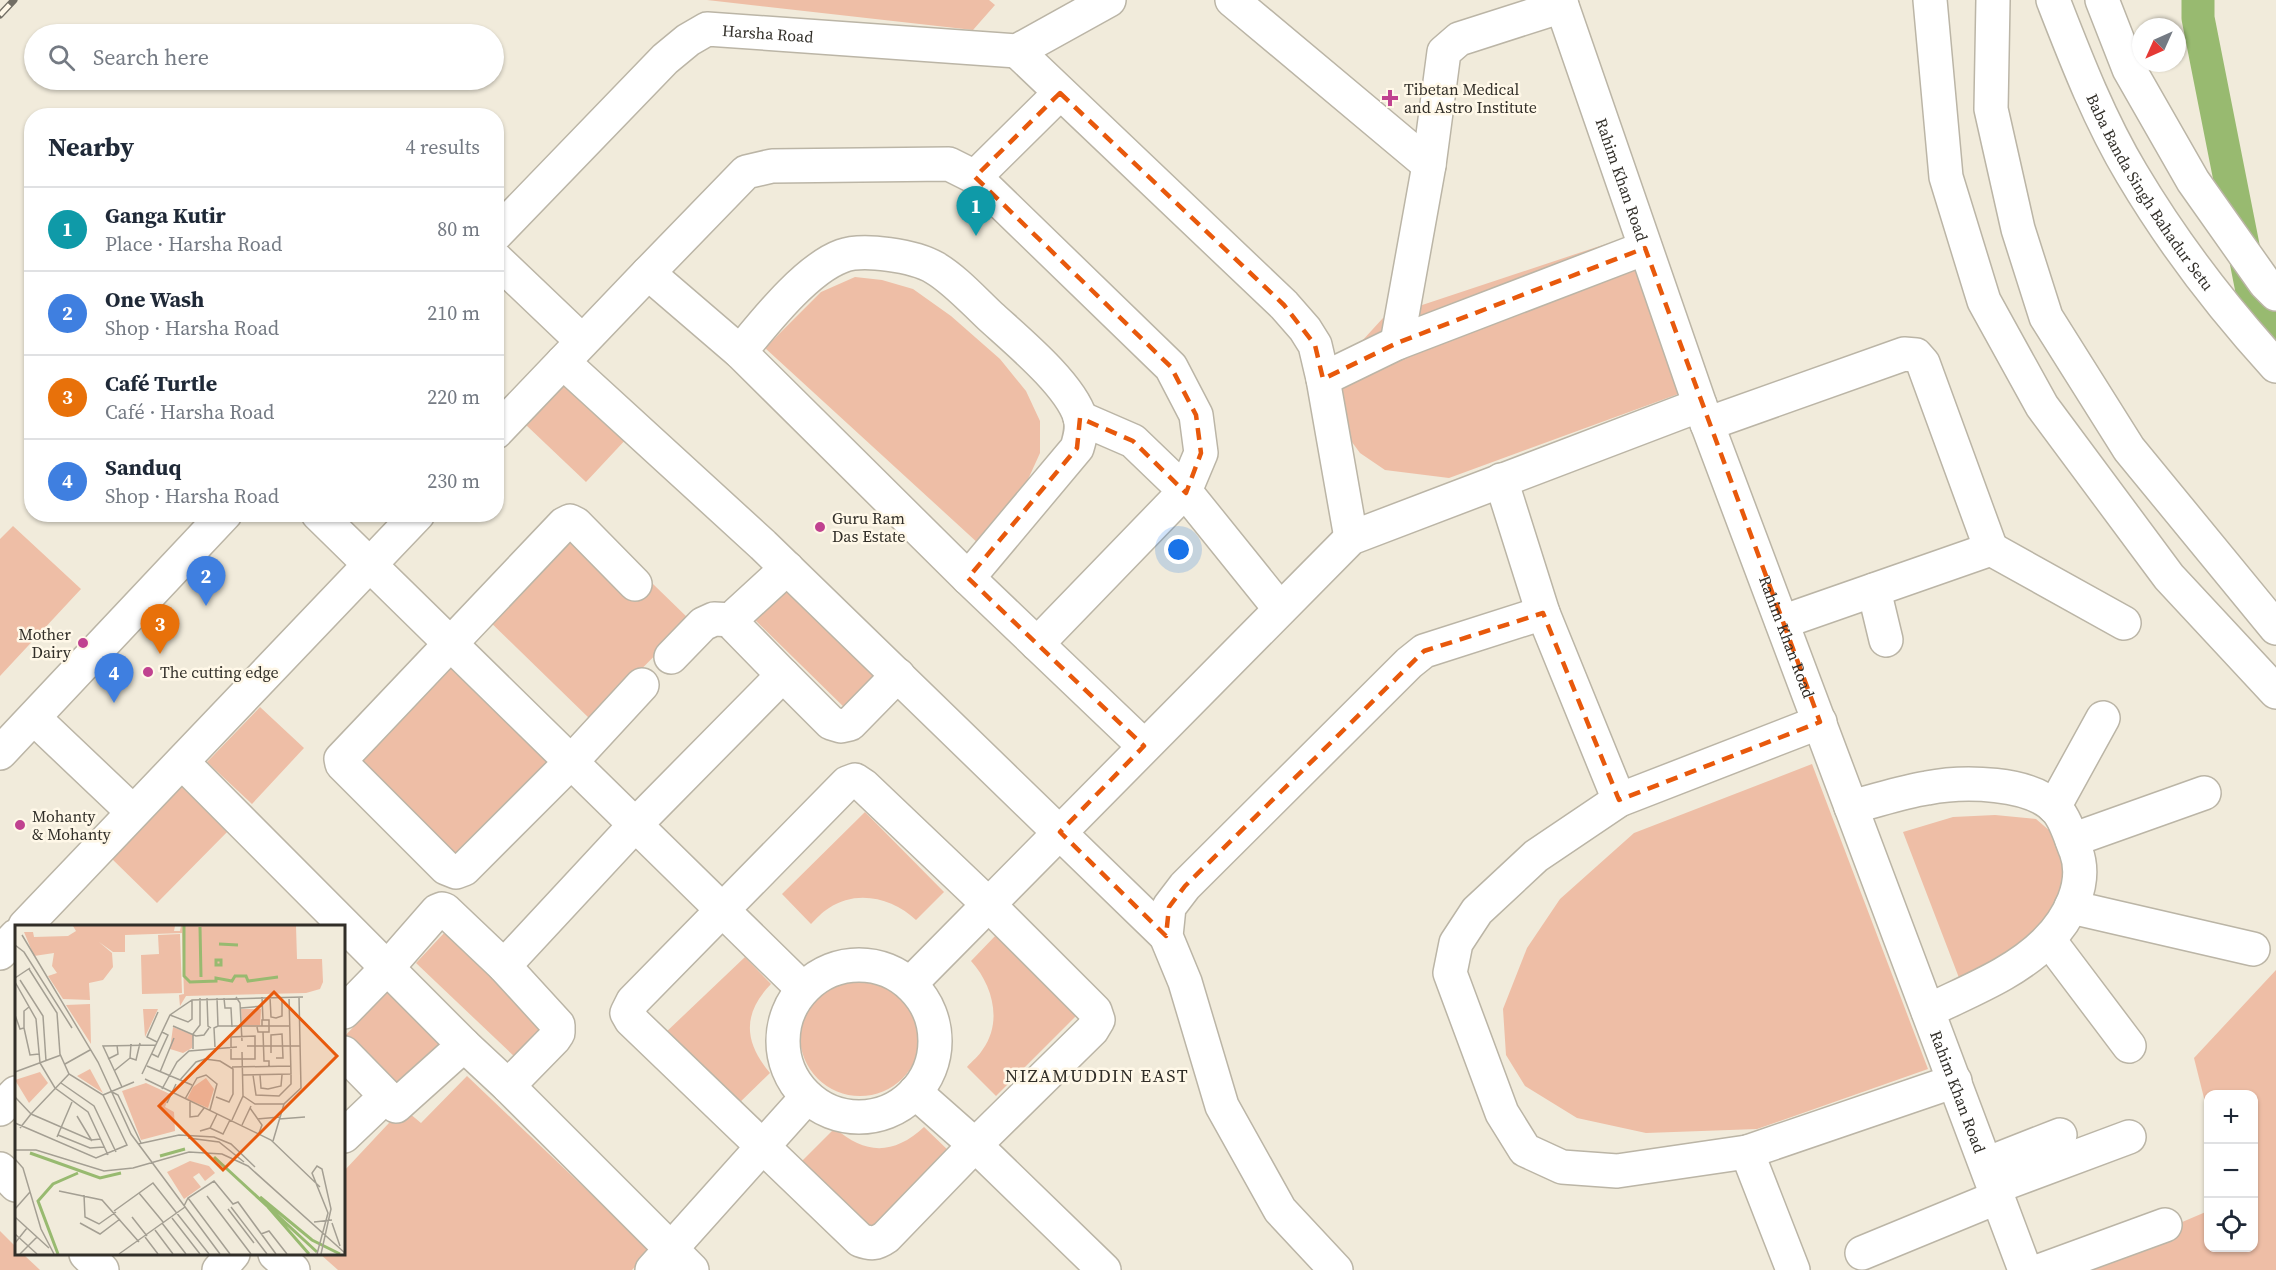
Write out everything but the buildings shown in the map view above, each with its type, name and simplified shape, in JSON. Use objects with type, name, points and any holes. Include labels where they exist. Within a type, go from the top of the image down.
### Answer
[{"type":"main road","points":[[1109,0],[1017,51],[1284,305],[1305,328],[1315,345],[1323,380],[1351,538]]},
{"type":"main road","points":[[1232,0],[1429,165]]},
{"type":"main road","points":[[1929,0],[1946,177],[1984,301],[2042,406],[2098,482],[2169,577],[2276,692]]},
{"type":"main road","points":[[1993,0],[1991,109],[2018,229],[2046,316],[2129,449],[2276,628]]},
{"type":"main road","name":"Baba Banda Singh Bahadur Setu","points":[[2053,0],[2086,85],[2131,173],[2179,246],[2231,317],[2276,366]]},
{"type":"main road","points":[[2102,0],[2129,69],[2193,181],[2265,283],[2276,294]]},
{"type":"main road","points":[[1397,343],[1429,165],[1444,52],[1459,39],[1561,3]]},
{"type":"main road","name":"Rahim Khan Road","points":[[1561,3],[1704,414],[2025,1270]]},
{"type":"main road","name":"Harsha Road","points":[[504,226],[665,59],[688,40],[707,29],[1017,51]]},
{"type":"main road","points":[[975,177],[1060,93]]},
{"type":"main road","points":[[504,424],[746,172],[772,166],[949,164],[975,177],[1171,367],[1196,415],[1201,453],[1185,491],[1037,644]]},
{"type":"main road","points":[[1323,380],[1397,343],[1645,248]]},
{"type":"main road","points":[[740,352],[780,303],[820,268],[841,256],[861,252],[914,259],[933,267],[951,279],[1024,348],[1051,375],[1073,403],[1080,418],[1082,433],[1077,448],[968,579]]},
{"type":"main road","points":[[504,269],[573,352],[787,568],[1166,936],[1185,982],[1222,1106],[1280,1210],[1336,1270]]},
{"type":"main road","points":[[648,273],[740,352],[968,579],[1144,746]]},
{"type":"main road","points":[[910,984],[1351,538],[1501,480],[1704,414],[1904,354],[1916,356],[1923,363],[1991,549],[2124,622]]},
{"type":"main road","points":[[1080,418],[1133,441],[1185,491],[1280,609]]},
{"type":"main road","points":[[1501,480],[1543,612],[1619,800]]},
{"type":"main road","points":[[635,584],[576,524],[570,521],[564,524],[341,759],[342,764],[446,868],[456,872],[464,869],[571,762],[642,686]]},
{"type":"main road","points":[[0,753],[218,522]]},
{"type":"main road","points":[[326,522],[802,989]]},
{"type":"main road","points":[[27,925],[410,522]]},
{"type":"main road","points":[[1782,622],[1991,549]]},
{"type":"main road","points":[[787,568],[737,614],[734,620],[735,626],[831,723],[842,726],[850,724],[898,675]]},
{"type":"main road","points":[[1874,590],[1886,640]]},
{"type":"main road","points":[[1166,936],[1169,906],[1185,886],[1409,663],[1424,651],[1543,612]]},
{"type":"main road","points":[[671,657],[703,624],[714,619],[734,620]]},
{"type":"main road","points":[[728,712],[779,670]]},
{"type":"main road","points":[[504,966],[779,670]]},
{"type":"main road","points":[[34,718],[134,812]]},
{"type":"main road","points":[[2054,807],[2103,718]]},
{"type":"main road","points":[[1820,722],[1619,800],[1536,856],[1478,911],[1456,943],[1450,972],[1502,1113],[1525,1150],[1562,1167],[1617,1170],[1747,1152],[1955,1081]]},
{"type":"main road","points":[[182,762],[464,1045],[508,1086],[672,1263],[764,1147],[807,1097]]},
{"type":"main road","points":[[855,780],[988,904],[1095,1011],[1098,1020],[1092,1030],[878,1243],[870,1244],[860,1240],[627,1013],[633,1000],[847,783],[855,780]]},
{"type":"main road","points":[[1851,807],[1928,787],[1994,784],[2038,795],[2054,807],[2058,811],[2079,858],[2081,875],[2071,907],[2043,945],[2003,974],[1929,1011]]},
{"type":"main road","points":[[2072,840],[2204,793]]},
{"type":"main road","points":[[2071,907],[2253,949]]},
{"type":"main road","points":[[345,1011],[388,967],[437,911],[445,910],[504,966],[558,1028],[554,1039],[508,1086]]},
{"type":"main road","points":[[0,953],[15,937]]},
{"type":"main road","points":[[2043,945],[2118,1043]]},
{"type":"main road","points":[[867,965],[890,971],[910,984],[924,1003],[933,1025],[935,1049],[928,1072],[915,1092],[897,1107],[874,1115],[851,1116],[828,1110],[807,1097],[792,1078],[784,1056],[783,1032],[789,1009],[802,989],[821,974],[843,966],[867,965]]},
{"type":"main road","points":[[345,1054],[396,1106],[464,1045]]},
{"type":"main road","points":[[915,1092],[975,1144],[1104,1270]]},
{"type":"main road","points":[[0,1109],[15,1094]]},
{"type":"main road","points":[[345,1135],[386,1096]]},
{"type":"main road","points":[[1862,1253],[1993,1183],[2060,1135]]},
{"type":"main road","points":[[1993,1183],[2129,1137]]},
{"type":"main road","points":[[1747,1152],[1793,1270]]},
{"type":"main road","points":[[0,1169],[15,1184]]},
{"type":"main road","points":[[2042,1270],[2165,1225]]},
{"type":"main road","points":[[87,1255],[102,1270]]},
{"type":"main road","points":[[219,1270],[232,1255]]},
{"type":"main road","points":[[276,1255],[293,1270]]},
{"type":"highlighted area","points":[[1060,93],[1284,305],[1315,345],[1323,379],[1397,343],[1645,248],[1820,722],[1619,800],[1543,613],[1424,651],[1185,886],[1169,907],[1166,936],[1060,832],[1144,746],[968,578],[1077,448],[1080,418],[1133,441],[1186,493],[1201,453],[1196,415],[1171,367],[975,177]]},
{"type":"shaded area","points":[[707,0],[989,0],[995,5],[973,30]]},
{"type":"shaded area","points":[[1630,236],[1681,393],[1449,478],[1385,470],[1360,453],[1338,423],[1342,385],[1351,353],[1383,318]]},
{"type":"shaded area","points":[[855,277],[882,280],[913,289],[951,316],[1000,359],[1026,391],[1040,421],[1040,453],[1020,497],[979,544],[765,348],[821,292]]},
{"type":"shaded area","points":[[569,380],[629,436],[586,482],[526,425]]},
{"type":"shaded area","points":[[580,513],[690,620],[591,720],[482,614]]},
{"type":"shaded area","points":[[13,526],[81,589],[0,676],[0,539]]},
{"type":"shaded area","points":[[790,583],[885,676],[850,713],[754,619]]},
{"type":"shaded area","points":[[446,659],[556,766],[458,866],[348,759]]},
{"type":"shaded area","points":[[260,707],[304,748],[252,804],[207,762]]},
{"type":"shaded area","points":[[1812,764],[1928,1069],[1757,1129],[1646,1133],[1577,1118],[1525,1086],[1506,1055],[1503,1009],[1527,948],[1560,899],[1634,833]]},
{"type":"shaded area","points":[[186,779],[233,826],[157,903],[110,857]]},
{"type":"shaded area","points":[[865,812],[944,892],[916,920],[897,906],[863,898],[840,902],[824,911],[811,924],[782,894]]},
{"type":"shaded area","points":[[1995,815],[2036,819],[2057,837],[2073,881],[2028,943],[1961,983],[1903,832],[1953,817]]},
{"type":"shaded area","points":[[445,932],[546,1028],[517,1059],[416,963]]},
{"type":"shaded area","points":[[998,933],[1079,1013],[996,1096],[967,1067],[981,1052],[989,1038],[994,1015],[985,981],[971,961]]},
{"type":"shaded area","points":[[745,957],[771,984],[755,1006],[750,1028],[755,1050],[770,1073],[734,1108],[663,1035]]},
{"type":"shaded area","points":[[2276,970],[2276,1270],[2070,1270],[2204,1213],[2204,1252],[2258,1252],[2258,1090],[2204,1090],[2204,1098],[2194,1058]]},
{"type":"shaded area","points":[[860,976],[883,981],[902,994],[915,1013],[920,1036],[915,1059],[902,1078],[883,1091],[860,1096],[837,1091],[818,1078],[805,1059],[800,1036],[805,1013],[818,994],[837,981]]},
{"type":"shaded area","points":[[387,991],[445,1048],[401,1093],[345,1036]]},
{"type":"shaded area","points":[[467,1076],[650,1250],[632,1270],[338,1270],[321,1255],[345,1255],[345,1170],[403,1108],[421,1123]]},
{"type":"shaded area","points":[[924,1127],[951,1153],[873,1235],[799,1164],[835,1128],[857,1143],[879,1148],[902,1143]]},
{"type":"shaded area","points":[[0,1231],[15,1246],[15,1255],[24,1255],[40,1270],[0,1270]]},
{"type":"waterway","points":[[2198,0],[2198,18],[2252,291],[2276,337]]},
{"type":"railway","points":[[0,15],[14,0]]},
{"type":"place","name":"Tibetan Medical and Astro Institute","points":[[1390,98]]},
{"type":"place","name":"Ganga Kutir","points":[[976,236]]},
{"type":"place","name":"Guru Ram Das Estate","points":[[820,527]]},
{"type":"place","name":"One Wash","points":[[206,606]]},
{"type":"place","name":"Mother Dairy","points":[[83,643]]},
{"type":"place","name":"Café Turtle","points":[[160,654]]},
{"type":"place","name":"The cutting edge","points":[[148,672]]},
{"type":"place","name":"Sanduq","points":[[114,703]]},
{"type":"place","name":"Mohanty & Mohanty","points":[[20,825]]},
{"type":"district","name":"NIZAMUDDIN EAST","points":[[1097,1076]]}]
